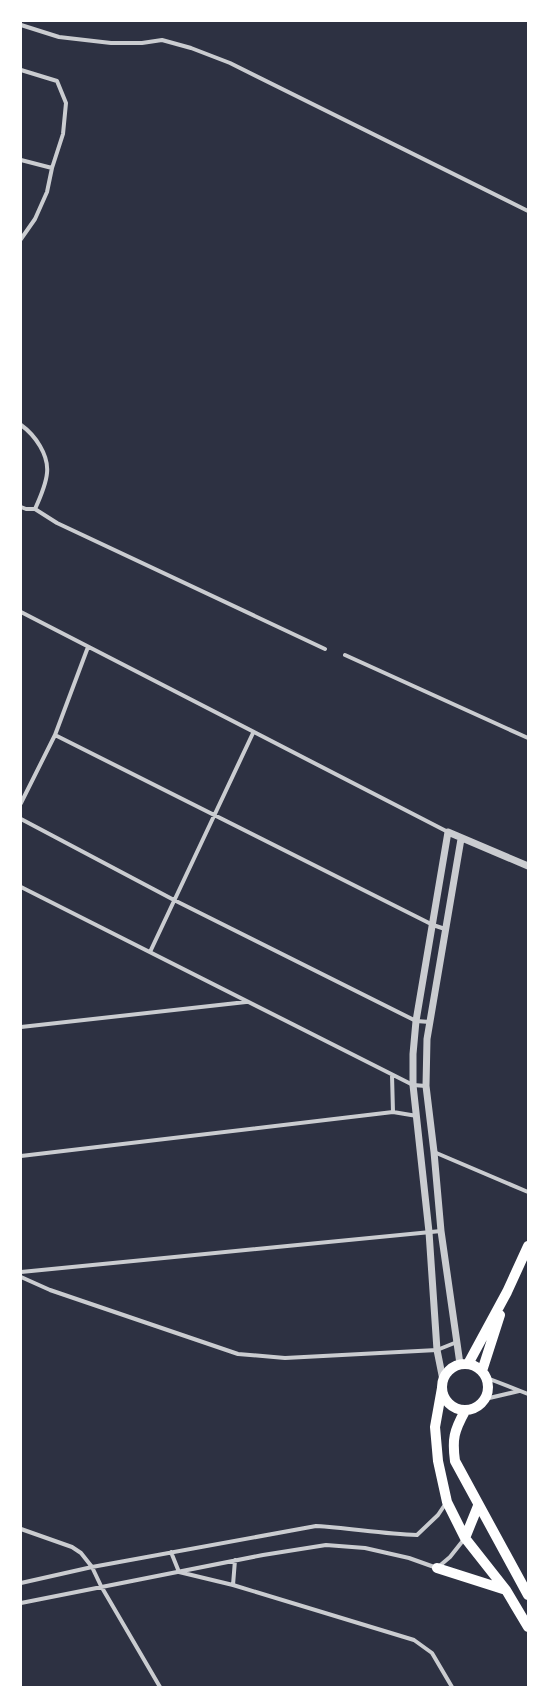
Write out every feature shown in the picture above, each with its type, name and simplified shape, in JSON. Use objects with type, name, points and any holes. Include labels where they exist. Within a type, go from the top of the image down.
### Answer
[{"type":"main road","points":[[528,1246],[507,1292],[464,1364],[452,1368],[442,1384],[435,1427],[438,1461],[447,1502],[465,1538],[506,1590],[528,1627]]},
{"type":"main road","points":[[484,1374],[507,1292]]},
{"type":"main road","points":[[442,1384],[447,1402],[453,1407],[465,1411],[475,1409],[485,1399],[489,1385],[484,1374],[464,1364]]},
{"type":"main road","points":[[465,1411],[456,1428],[452,1442],[455,1461],[478,1506],[528,1595]]},
{"type":"main road","points":[[465,1538],[478,1506]]},
{"type":"main road","points":[[437,1568],[506,1590]]},
{"type":"street","points":[[21,25],[59,37],[111,43],[142,43],[162,40],[191,48],[230,63],[528,211]]},
{"type":"street","points":[[21,70],[57,81],[66,103],[63,134],[44,199],[35,219],[21,239]]},
{"type":"street","points":[[21,160],[52,168]]},
{"type":"street","points":[[21,425],[37,441],[46,464],[47,473],[35,509]]},
{"type":"street","points":[[21,506],[26,509],[35,509],[57,523],[325,649]]},
{"type":"street","points":[[21,612],[461,839],[528,866]]},
{"type":"street","points":[[21,803],[55,735],[88,647]]},
{"type":"street","points":[[345,655],[528,738]]},
{"type":"street","points":[[150,952],[253,733]]},
{"type":"street","points":[[55,735],[433,925],[445,928]]},
{"type":"street","points":[[21,819],[174,900],[416,1021],[430,1022]]},
{"type":"street","points":[[442,1384],[437,1350],[429,1232],[413,1085],[413,1054],[416,1021],[448,832]]},
{"type":"street","points":[[461,839],[427,1039],[426,1086],[441,1231],[458,1342],[464,1364]]},
{"type":"street","points":[[21,888],[392,1075],[413,1085],[426,1086]]},
{"type":"street","points":[[21,1027],[247,1002]]},
{"type":"street","points":[[392,1075],[393,1112]]},
{"type":"street","points":[[21,1156],[393,1112],[417,1116]]},
{"type":"street","points":[[434,1152],[528,1192]]},
{"type":"street","points":[[21,1272],[441,1231]]},
{"type":"street","points":[[21,1276],[50,1290],[238,1354],[285,1358],[437,1350],[458,1342]]},
{"type":"street","points":[[484,1374],[528,1394]]},
{"type":"street","points":[[485,1399],[519,1391]]},
{"type":"street","points":[[21,1583],[92,1567],[316,1526],[353,1528],[389,1534],[417,1535],[438,1515],[447,1502]]},
{"type":"street","points":[[21,1528],[72,1547],[81,1553],[92,1567],[101,1586],[160,1687]]},
{"type":"street","points":[[21,1603],[235,1560],[326,1545],[365,1548],[409,1558],[437,1568],[450,1557],[465,1538]]},
{"type":"street","points":[[171,1552],[179,1572]]},
{"type":"street","points":[[233,1585],[235,1560]]},
{"type":"street","points":[[179,1572],[233,1585],[414,1640],[432,1653],[452,1687]]}]
